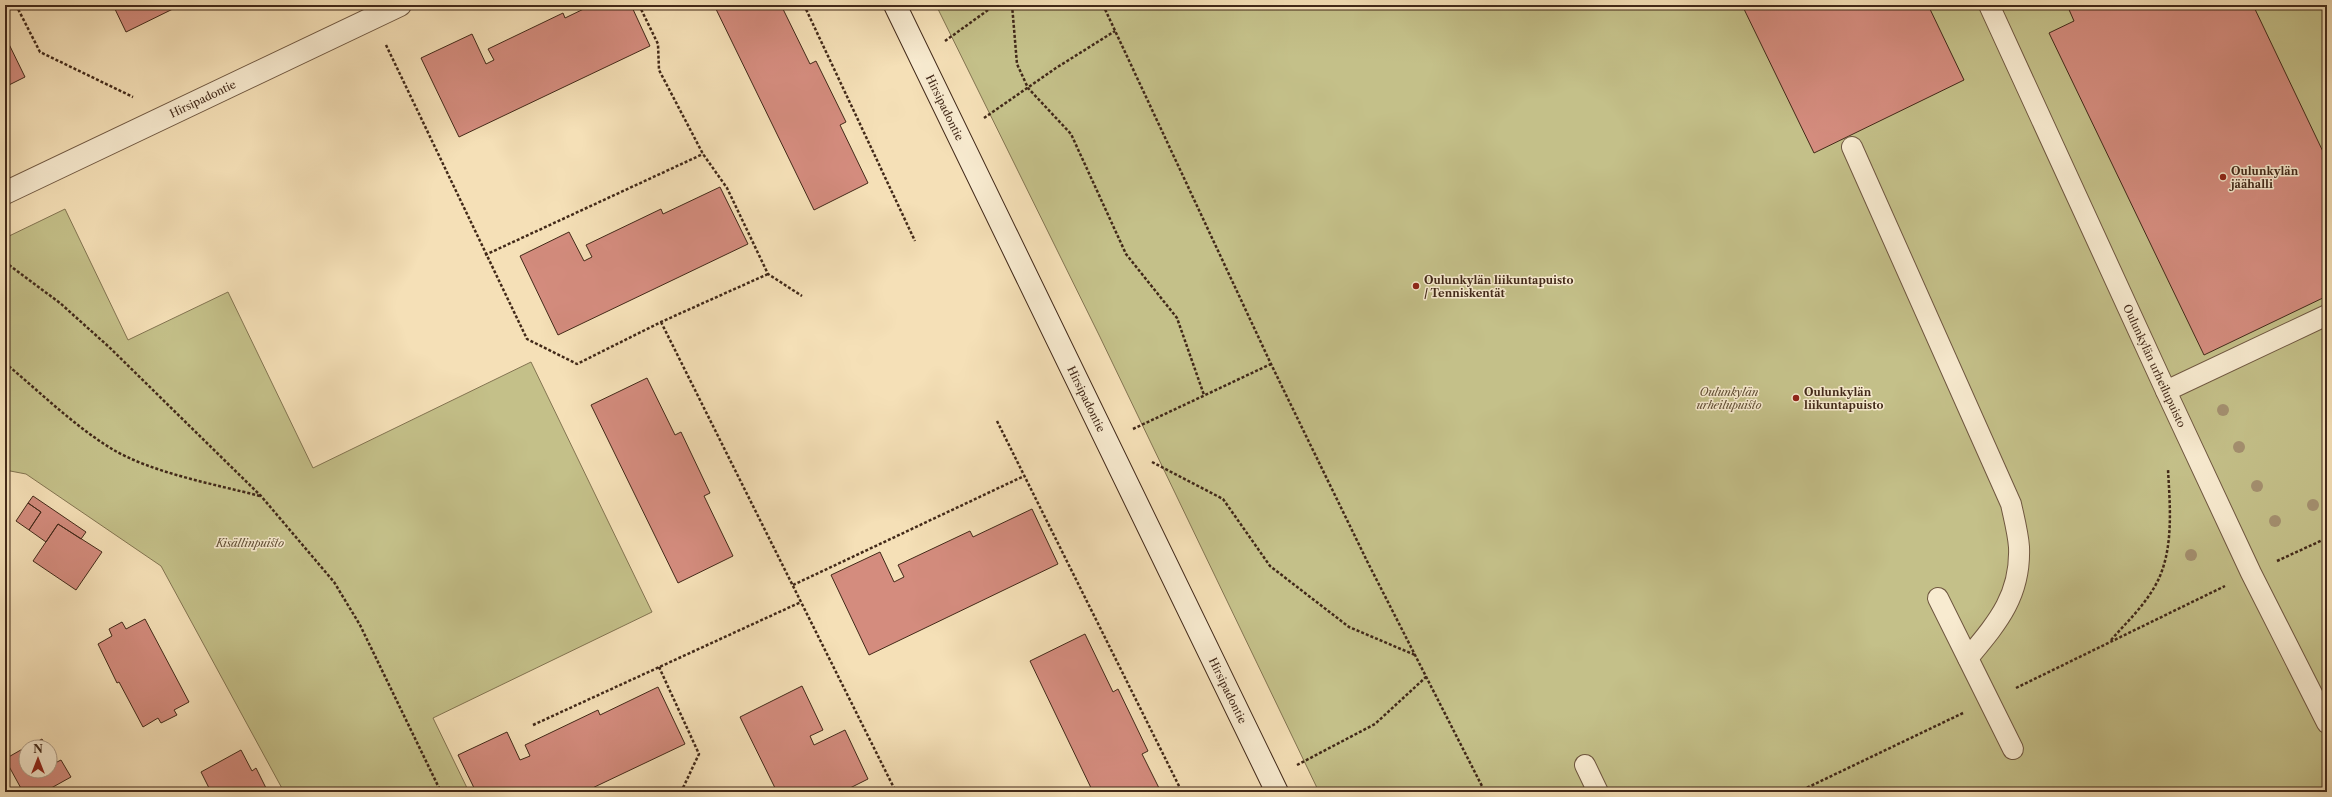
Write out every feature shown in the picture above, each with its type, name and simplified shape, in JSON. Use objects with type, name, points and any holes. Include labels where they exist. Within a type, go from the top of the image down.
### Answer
[{"type":"street","name":"Hirsipadontie","points":[[5,193],[400,5]]},
{"type":"street","name":"Hirsipadontie","points":[[895,5],[1277,792]]},
{"type":"lane","name":"Oulunkylän urheilupuisto","points":[[1989,5],[2166,392],[2252,573],[2327,723]]},
{"type":"lane","points":[[1852,147],[2011,504],[2019,547],[2015,587],[1998,622],[1968,658]]},
{"type":"lane","points":[[2166,392],[2327,315]]},
{"type":"lane","points":[[1938,598],[2012,749]]},
{"type":"lane","points":[[1585,765],[1598,792]]},
{"type":"path","points":[[16,5],[40,52],[133,97]]},
{"type":"path","points":[[639,5],[658,44],[659,70],[703,154],[727,188],[768,274],[802,296]]},
{"type":"path","points":[[804,5],[915,241]]},
{"type":"path","points":[[945,41],[995,5]]},
{"type":"path","points":[[1012,5],[1017,64],[1028,88],[1071,134],[1126,254],[1177,318],[1204,395]]},
{"type":"path","points":[[1103,5],[1271,364],[1367,562],[1485,792]]},
{"type":"path","points":[[983,119],[1056,68],[1115,31]]},
{"type":"path","points":[[386,44],[485,254],[527,339],[577,364],[662,322],[768,274]]},
{"type":"path","points":[[485,254],[703,154]]},
{"type":"path","points":[[5,262],[60,303],[109,347],[261,496],[334,582],[360,625],[441,792]]},
{"type":"path","points":[[662,322],[896,792]]},
{"type":"path","points":[[5,363],[77,423],[112,449],[146,465],[261,496]]},
{"type":"path","points":[[1132,429],[1271,364]]},
{"type":"path","points":[[997,421],[1182,792]]},
{"type":"path","points":[[1148,461],[1223,499],[1270,566],[1349,627],[1415,655]]},
{"type":"path","points":[[2110,642],[2153,591],[2166,561],[2170,521],[2168,468]]},
{"type":"path","points":[[793,585],[1024,476]]},
{"type":"path","points":[[1798,792],[2327,538]]},
{"type":"path","points":[[533,726],[801,602]]},
{"type":"path","points":[[659,667],[699,754],[681,792]]},
{"type":"path","points":[[1296,766],[1375,724],[1426,677]]},
{"type":"green space","name":"Oulunkylän liikuntapuisto","points":[[936,5],[2327,5],[2327,792],[1319,792],[1100,337]]},
{"type":"green space","name":"Kisällinpuisto","points":[[65,209],[128,340],[228,292],[313,468],[531,362],[652,612],[433,718],[469,792],[284,792],[161,566],[26,474],[5,470],[5,238]]},
{"type":"building","points":[[113,5],[181,5],[126,32]]},
{"type":"building","points":[[592,5],[631,5],[650,46],[459,137],[421,58],[472,34],[486,64],[494,60],[488,49],[563,13],[565,18]]},
{"type":"building","points":[[714,5],[781,5],[810,64],[816,61],[846,122],[840,125],[868,183],[814,210]]},
{"type":"building","points":[[1742,5],[1928,5],[1964,80],[1814,153]]},
{"type":"building","name":"Oulunkylän jäähalli","points":[[2067,5],[2253,5],[2327,160],[2327,296],[2204,355],[2049,33],[2074,21]]},
{"type":"building","points":[[5,36],[25,77],[5,87]]},
{"type":"building","points":[[720,187],[748,244],[558,335],[520,256],[569,232],[584,261],[592,257],[586,245],[661,209],[663,214]]},
{"type":"building","points":[[647,378],[675,435],[681,432],[710,493],[704,496],[733,556],[678,583],[591,405]]},
{"type":"building","points":[[33,496],[86,532],[81,539],[58,524],[46,542],[29,530],[41,512],[28,503]]},
{"type":"building","points":[[28,503],[41,512],[29,530],[16,521]]},
{"type":"building","points":[[1032,509],[1058,564],[869,655],[831,575],[880,552],[894,582],[904,577],[898,565],[970,531],[973,537]]},
{"type":"building","points":[[58,524],[102,552],[76,590],[33,561]]},
{"type":"building","points":[[145,619],[189,702],[174,710],[177,715],[161,723],[158,718],[143,727],[119,682],[117,683],[98,644],[112,636],[109,629],[122,622],[126,629]]},
{"type":"building","points":[[1085,634],[1113,692],[1118,689],[1148,751],[1142,754],[1161,792],[1093,792],[1030,661]]},
{"type":"building","points":[[802,686],[823,730],[810,736],[814,745],[845,730],[868,779],[842,792],[777,792],[740,717]]},
{"type":"building","points":[[658,687],[685,744],[584,792],[476,792],[458,755],[507,732],[520,760],[530,756],[525,745],[598,710],[600,715]]},
{"type":"building","points":[[241,750],[252,771],[256,768],[268,792],[211,792],[201,772]]},
{"type":"building","points":[[18,752],[18,779],[58,779],[58,762],[61,760],[71,777],[44,792],[23,792],[5,759]]},
{"type":"place","name":"Oulunkylän jäähalli","points":[[2223,177]]},
{"type":"place","name":"Oulunkylän liikuntapuisto / Tenniskentät","points":[[1416,286]]},
{"type":"place","name":"Oulunkylän liikuntapuisto","points":[[1796,398]]}]
